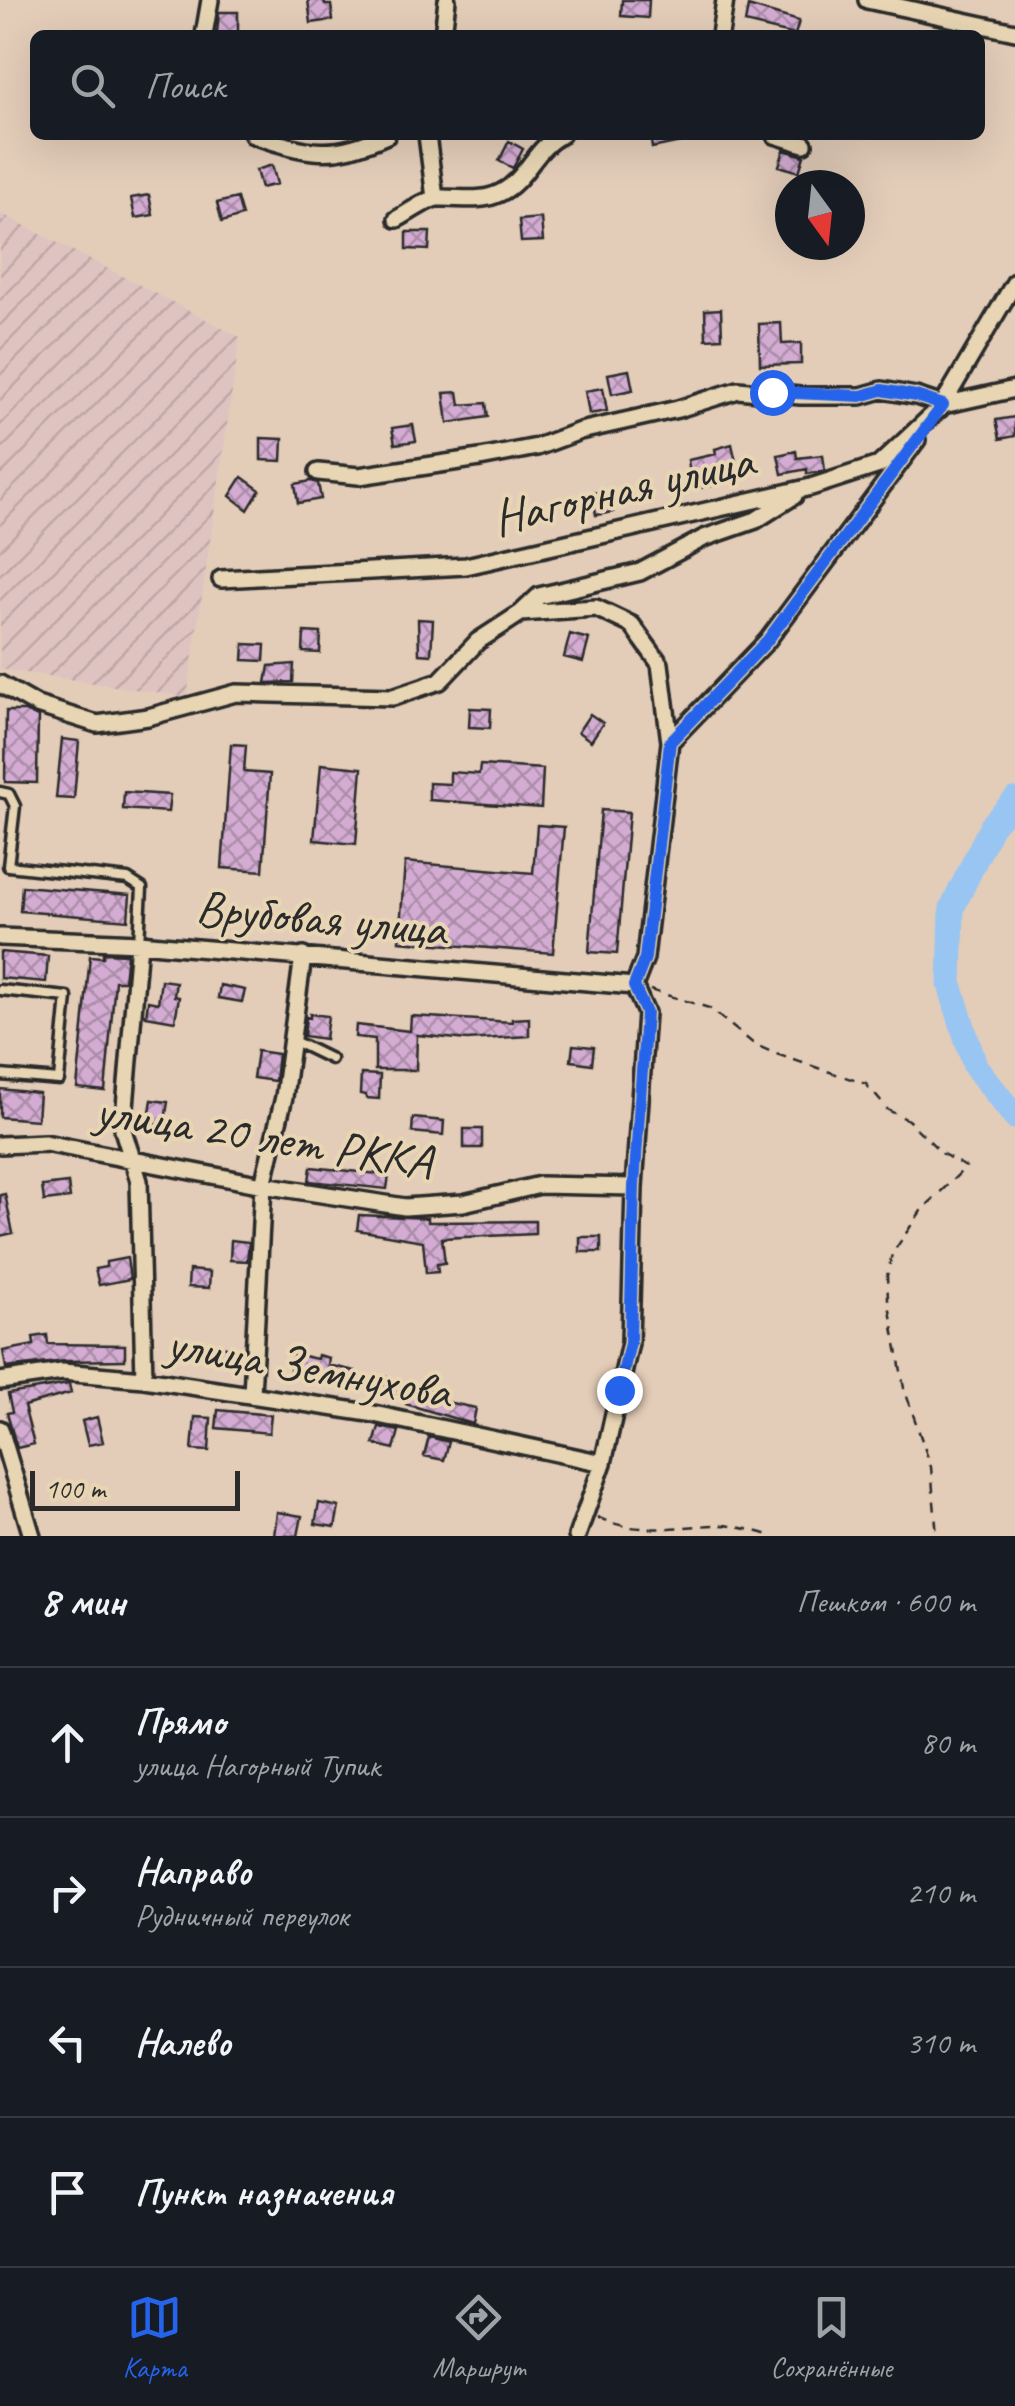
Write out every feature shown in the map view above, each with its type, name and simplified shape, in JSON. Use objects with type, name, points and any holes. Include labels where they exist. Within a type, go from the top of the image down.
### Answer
[{"type":"street","points":[[205,30],[210,0]]},
{"type":"street","points":[[444,30],[447,0]]},
{"type":"street","points":[[721,30],[725,0]]},
{"type":"street","points":[[867,0],[1015,32]]},
{"type":"street","points":[[269,140],[326,154],[376,140]]},
{"type":"street","points":[[428,140],[435,198]]},
{"type":"street","points":[[397,220],[435,198],[478,200],[502,193],[524,175],[550,140]]},
{"type":"street","points":[[791,140],[804,144]]},
{"type":"street","points":[[670,742],[767,641],[943,405],[1015,282]]},
{"type":"street","points":[[318,472],[359,476],[538,447],[580,431],[678,409],[738,390],[861,396],[882,390],[943,405],[1015,389]]},
{"type":"street","name":"Нагорная улица","points":[[221,579],[466,566],[811,488],[879,465],[943,405]]},
{"type":"street","points":[[0,684],[36,704],[97,724],[148,717],[236,694],[392,697],[440,681],[478,641],[539,596],[640,572],[704,538],[756,520],[811,488]]},
{"type":"street","points":[[520,612],[596,608],[632,625],[660,664],[670,742],[645,958],[634,986],[646,1013],[634,1187],[630,1343],[603,1463],[577,1536]]},
{"type":"street","name":"Врубовая улица","points":[[0,937],[139,942],[634,986]]},
{"type":"street","points":[[139,942],[122,1130],[139,1181],[144,1379]]},
{"type":"street","points":[[252,1394],[263,1185],[284,1098],[303,956]]},
{"type":"street","name":"улица 20 лет РККА","points":[[0,1145],[45,1143],[263,1185],[405,1207],[463,1203],[540,1185],[634,1187]]},
{"type":"street","name":"улица Земнухова","points":[[0,1381],[62,1372],[144,1379],[369,1413],[603,1463]]},
{"type":"street","points":[[0,1429],[32,1536]]},
{"type":"lane","points":[[0,792],[9,794],[15,806],[8,866],[128,878],[142,888],[139,942]]},
{"type":"lane","points":[[0,990],[67,997],[59,1080],[0,1075]]},
{"type":"lane","points":[[292,1040],[331,1058]]},
{"type":"path","points":[[634,986],[709,1008],[754,1044],[800,1064],[866,1084],[888,1110],[908,1120],[943,1154],[966,1166],[921,1211],[892,1254],[887,1276],[904,1388],[931,1467],[938,1536]]},
{"type":"path","points":[[586,1512],[611,1524],[645,1530],[721,1525],[772,1536]]},
{"type":"shaded area","points":[[0,213],[240,337],[187,697],[0,669]]},
{"type":"building","points":[[308,0],[324,0],[325,5],[331,5],[333,20],[311,23]]},
{"type":"building","points":[[622,0],[649,0],[648,18],[621,16]]},
{"type":"building","points":[[748,6],[799,21],[796,30],[774,30],[745,23]]},
{"type":"building","points":[[219,12],[238,12],[238,30],[217,30]]},
{"type":"building","points":[[651,140],[690,140],[652,148]]},
{"type":"building","points":[[509,141],[523,149],[513,168],[499,161]]},
{"type":"building","points":[[784,150],[804,156],[800,170],[779,166]]},
{"type":"building","points":[[272,165],[277,184],[261,188],[256,170]]},
{"type":"building","points":[[149,195],[153,215],[135,218],[131,198]]},
{"type":"building","points":[[237,198],[242,216],[222,222],[217,203]]},
{"type":"building","points":[[541,218],[543,241],[521,242],[519,220]]},
{"type":"building","points":[[407,232],[430,232],[429,250],[407,249]]},
{"type":"building","points":[[721,309],[722,338],[706,339],[705,310]]},
{"type":"building","points":[[781,323],[782,344],[801,343],[801,364],[760,365],[759,324]]},
{"type":"building","points":[[629,370],[633,390],[612,394],[608,374]]},
{"type":"building","points":[[603,388],[607,411],[589,414],[585,391]]},
{"type":"building","points":[[458,392],[460,405],[486,403],[488,417],[448,423],[444,393]]},
{"type":"building","points":[[1015,417],[1015,436],[1000,439],[996,420]]},
{"type":"building","points":[[413,425],[416,441],[395,444],[392,428]]},
{"type":"building","points":[[261,438],[283,439],[282,461],[261,460]]},
{"type":"building","points":[[732,444],[736,462],[713,468],[716,485],[692,489],[688,460],[716,454],[715,449]]},
{"type":"building","points":[[796,451],[797,458],[823,455],[825,471],[807,474],[807,469],[782,474],[778,455]]},
{"type":"building","points":[[242,477],[260,490],[248,510],[230,496]]},
{"type":"building","points":[[318,483],[321,499],[298,503],[295,484]]},
{"type":"building","points":[[610,491],[613,512],[596,515],[592,493]]},
{"type":"building","points":[[418,619],[433,620],[431,655],[419,654]]},
{"type":"building","points":[[304,632],[321,633],[320,653],[303,652]]},
{"type":"building","points":[[570,634],[589,639],[583,662],[564,657]]},
{"type":"building","points":[[244,644],[265,645],[264,661],[243,660]]},
{"type":"building","points":[[294,664],[293,682],[266,683],[269,666]]},
{"type":"building","points":[[470,708],[491,709],[490,728],[469,727]]},
{"type":"building","points":[[6,711],[25,711],[38,717],[37,783],[5,782]]},
{"type":"building","points":[[590,714],[603,723],[591,741],[578,732]]},
{"type":"building","points":[[62,739],[79,741],[74,799],[56,798]]},
{"type":"building","points":[[231,744],[246,745],[244,772],[270,774],[263,871],[222,868]]},
{"type":"building","points":[[321,764],[362,768],[356,844],[314,840]]},
{"type":"building","points":[[480,765],[543,769],[541,808],[429,800],[429,783],[450,784],[450,772],[479,774]]},
{"type":"building","points":[[124,792],[170,795],[168,812],[123,809]]},
{"type":"building","points":[[601,810],[629,812],[617,954],[589,952]]},
{"type":"building","points":[[537,825],[564,827],[553,953],[399,941],[405,862],[533,873]]},
{"type":"building","points":[[22,886],[130,895],[128,920],[20,911]]},
{"type":"building","points":[[0,952],[48,956],[46,982],[0,978]]},
{"type":"building","points":[[103,953],[127,954],[124,981],[115,981],[105,1091],[77,1088],[90,956],[103,957]]},
{"type":"building","points":[[161,980],[176,982],[174,996],[179,997],[175,1021],[146,1016],[148,1001],[158,1003]]},
{"type":"building","points":[[220,985],[245,990],[242,1002],[218,998]]},
{"type":"building","points":[[310,1014],[328,1016],[325,1039],[304,1036],[306,1017],[310,1018]]},
{"type":"building","points":[[411,1016],[512,1022],[529,1018],[529,1036],[467,1040],[417,1035],[416,1070],[375,1070],[375,1039],[355,1037],[356,1025],[410,1031]]},
{"type":"building","points":[[573,1045],[594,1047],[592,1064],[571,1061]]},
{"type":"building","points":[[257,1051],[278,1054],[275,1081],[253,1078]]},
{"type":"building","points":[[361,1074],[380,1075],[379,1099],[360,1094]]},
{"type":"building","points":[[0,1089],[39,1093],[37,1120],[0,1117]]},
{"type":"building","points":[[152,1100],[168,1102],[164,1126],[148,1123]]},
{"type":"building","points":[[413,1118],[444,1121],[443,1135],[412,1132]]},
{"type":"building","points":[[464,1129],[482,1129],[482,1148],[464,1148]]},
{"type":"building","points":[[311,1167],[389,1175],[387,1189],[309,1181]]},
{"type":"building","points":[[68,1183],[70,1198],[44,1201],[42,1186]]},
{"type":"building","points":[[5,1194],[13,1233],[0,1236],[0,1195]]},
{"type":"building","points":[[359,1215],[428,1218],[428,1222],[535,1221],[535,1234],[442,1238],[445,1263],[437,1264],[438,1272],[426,1273],[423,1241],[357,1230]]},
{"type":"building","points":[[580,1237],[601,1237],[601,1252],[580,1252]]},
{"type":"building","points":[[231,1240],[249,1242],[247,1261],[230,1260]]},
{"type":"building","points":[[127,1258],[130,1279],[99,1285],[95,1269],[106,1267],[106,1262]]},
{"type":"building","points":[[189,1270],[210,1272],[209,1288],[188,1287]]},
{"type":"building","points":[[47,1335],[48,1344],[125,1345],[125,1360],[65,1361],[6,1368],[3,1351],[34,1345],[33,1337]]},
{"type":"building","points":[[220,1346],[240,1349],[238,1365],[218,1362]]},
{"type":"building","points":[[294,1354],[329,1358],[328,1365],[355,1371],[351,1388],[289,1374]]},
{"type":"building","points":[[385,1377],[429,1389],[427,1398],[476,1408],[473,1424],[406,1404],[407,1397],[382,1392]]},
{"type":"building","points":[[69,1384],[71,1393],[24,1406],[34,1444],[17,1448],[7,1413],[12,1412],[8,1394]]},
{"type":"building","points":[[218,1410],[271,1415],[269,1433],[216,1428]]},
{"type":"building","points":[[97,1417],[103,1442],[88,1445],[82,1421]]},
{"type":"building","points":[[195,1417],[211,1418],[209,1451],[192,1450]]},
{"type":"building","points":[[379,1427],[399,1431],[394,1449],[374,1444]]},
{"type":"building","points":[[429,1437],[449,1442],[444,1460],[424,1456]]},
{"type":"building","points":[[319,1503],[339,1507],[335,1527],[315,1524]]},
{"type":"building","points":[[277,1512],[302,1516],[298,1536],[274,1536]]},
{"type":"waterway","points":[[1015,800],[992,825],[952,908],[950,985],[975,1066],[1015,1117]]},
{"type":"route","points":[[619,1390],[630,1343],[634,1187],[646,1013],[634,986],[645,958],[670,742],[767,641],[943,405],[882,390],[861,396],[772,392]]}]
